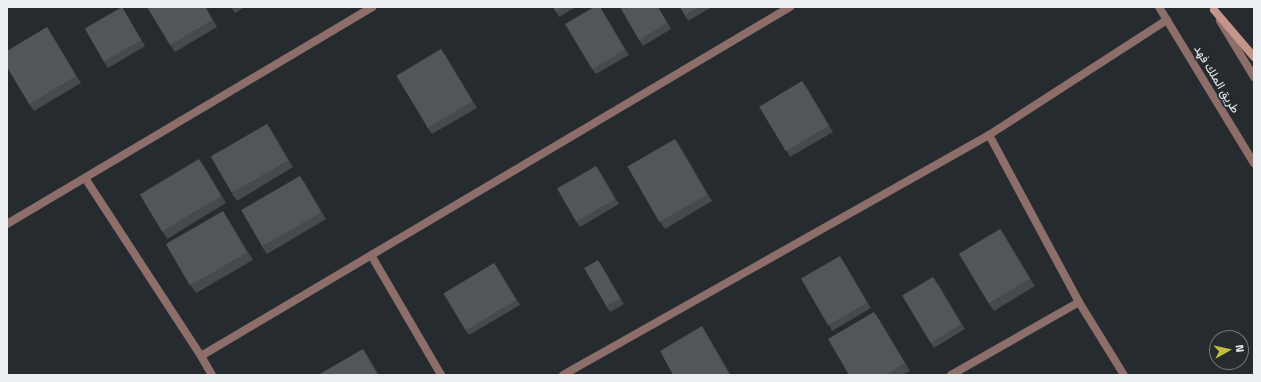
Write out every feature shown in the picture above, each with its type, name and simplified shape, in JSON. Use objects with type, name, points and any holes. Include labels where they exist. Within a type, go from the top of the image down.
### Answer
[{"type":"main road","points":[[1213,8],[1254,57]]},
{"type":"street","points":[[7,224],[372,7]]},
{"type":"street","points":[[201,356],[790,7]]},
{"type":"street","name":"طريق الملك فهد","points":[[1159,7],[1254,163]]},
{"type":"street","points":[[1213,8],[1254,77]]},
{"type":"street","points":[[563,375],[989,135],[1167,20]]},
{"type":"street","points":[[989,135],[1079,302],[1124,375]]},
{"type":"street","points":[[85,178],[212,375]]},
{"type":"street","points":[[371,255],[441,375]]},
{"type":"street","points":[[951,375],[1079,302]]},
{"type":"building","points":[[122,7],[141,40],[104,61],[85,28]]},
{"type":"building","points":[[147,7],[205,7],[212,20],[170,45]]},
{"type":"building","points":[[553,7],[563,7],[556,12]]},
{"type":"building","points":[[594,7],[600,7],[625,50],[592,69],[565,24]]},
{"type":"building","points":[[620,7],[658,7],[667,23],[639,40]]},
{"type":"building","points":[[680,7],[699,7],[685,15]]},
{"type":"building","points":[[47,27],[76,76],[29,104],[7,67],[7,51]]},
{"type":"building","points":[[441,49],[472,101],[428,128],[396,76]]},
{"type":"building","points":[[802,81],[829,126],[786,151],[759,107]]},
{"type":"building","points":[[267,124],[288,160],[232,193],[211,156]]},
{"type":"building","points":[[675,139],[707,194],[659,222],[627,166]]},
{"type":"building","points":[[199,159],[221,196],[162,231],[140,195]]},
{"type":"building","points":[[596,166],[615,199],[576,221],[557,188]]},
{"type":"building","points":[[300,176],[321,212],[262,246],[241,210]]},
{"type":"building","points":[[223,211],[247,253],[190,286],[166,244]]},
{"type":"building","points":[[1000,229],[1030,279],[989,303],[959,254]]},
{"type":"building","points":[[840,256],[867,303],[828,325],[801,278]]},
{"type":"building","points":[[598,260],[620,298],[606,306],[584,268]]},
{"type":"building","points":[[494,263],[516,300],[466,330],[443,293]]},
{"type":"building","points":[[933,277],[961,324],[930,343],[902,296]]},
{"type":"building","points":[[874,312],[905,363],[886,375],[849,375],[828,339]]},
{"type":"building","points":[[702,326],[730,375],[673,375],[660,351]]},
{"type":"building","points":[[363,349],[378,375],[318,375]]}]
